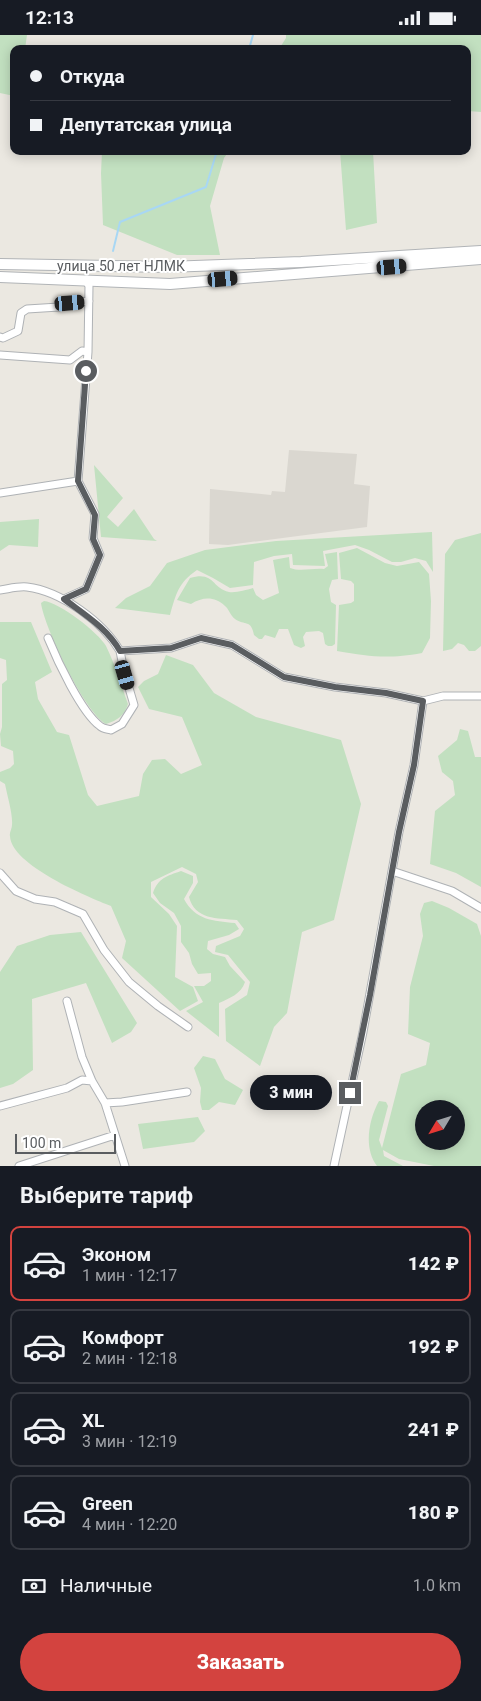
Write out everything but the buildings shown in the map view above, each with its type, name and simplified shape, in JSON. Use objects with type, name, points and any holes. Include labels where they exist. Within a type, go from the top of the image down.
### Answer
[{"type":"main road","name":"улица 50 лет НЛМК","points":[[0,264],[177,267],[301,262],[481,251]]},
{"type":"main road","name":"улица 50 лет НЛМК","points":[[0,277],[170,283],[481,259]]},
{"type":"street","points":[[64,599],[86,589],[100,555],[93,539],[95,515],[78,481],[88,352],[89,286],[86,281]]},
{"type":"street","points":[[0,337],[3,338],[18,331],[21,313],[27,309],[59,307],[70,303],[89,301]]},
{"type":"street","points":[[0,355],[70,360],[82,351],[88,352]]},
{"type":"street","points":[[0,493],[78,481]]},
{"type":"street","points":[[0,590],[24,586],[64,599],[102,627],[114,640],[120,651],[134,705],[122,724],[112,730],[101,727],[84,708],[54,653],[48,638]]},
{"type":"street","points":[[120,651],[171,648],[201,638],[232,645],[284,677],[335,687],[386,693],[423,701],[443,696],[481,696]]},
{"type":"street","points":[[334,1166],[358,1059],[392,871],[414,765],[423,701]]},
{"type":"street","points":[[392,871],[452,891],[481,908]]},
{"type":"street","points":[[0,873],[16,891],[35,899],[55,902],[83,915],[104,950],[129,982],[188,1027]]},
{"type":"street","points":[[67,1001],[82,1057],[92,1081],[105,1103],[124,1166]]},
{"type":"street","points":[[0,1106],[67,1088],[82,1080],[92,1081]]},
{"type":"street","points":[[105,1103],[187,1092]]},
{"type":"street","points":[[19,1166],[115,1135]]},
{"type":"shaded area","points":[[289,450],[357,454],[354,484],[370,486],[367,527],[228,545],[209,544],[210,489],[271,495],[272,491],[285,492]]},
{"type":"green space","points":[[0,35],[27,35],[26,45],[10,45],[10,95],[0,93]]},
{"type":"green space","points":[[286,35],[481,35],[481,112],[471,111],[471,45],[282,45]]},
{"type":"green space","points":[[102,155],[226,155],[210,206],[220,255],[177,255],[103,225]]},
{"type":"green space","points":[[340,155],[373,155],[377,223],[346,230]]},
{"type":"green space","points":[[94,465],[123,498],[107,517],[118,527],[134,509],[157,541],[101,537]]},
{"type":"green space","points":[[39,519],[38,547],[9,545],[0,551],[0,522]]},
{"type":"green space","points":[[432,532],[433,572],[426,561],[415,558],[401,562],[392,562],[355,545],[323,551],[325,566],[293,565],[292,554],[274,556],[254,562],[253,585],[230,588],[197,570],[179,589],[170,615],[115,608],[126,598],[150,586],[167,563],[205,550],[276,541]]},
{"type":"green space","points":[[481,533],[481,646],[475,651],[469,651],[464,645],[458,643],[452,649],[443,651],[445,554],[455,540]]},
{"type":"green space","points":[[357,548],[385,563],[397,566],[419,562],[429,574],[431,601],[430,638],[422,653],[379,657],[337,651],[339,605],[354,601],[354,584],[351,581],[341,579],[339,553]]},
{"type":"green space","points":[[337,552],[338,579],[332,580],[329,589],[331,602],[336,605],[335,644],[332,646],[325,644],[323,633],[319,631],[306,632],[303,637],[305,646],[301,648],[294,645],[288,629],[279,629],[275,638],[265,635],[262,639],[259,639],[254,635],[249,625],[235,619],[226,607],[217,600],[204,599],[191,604],[177,600],[190,578],[198,576],[209,578],[223,590],[229,592],[253,588],[256,595],[263,600],[279,593],[273,560],[289,557],[290,568],[298,570],[324,569],[328,566],[325,554]]},
{"type":"green space","points":[[44,601],[59,607],[78,619],[102,640],[106,646],[128,704],[125,712],[117,719],[106,724],[97,717],[87,704],[57,649],[49,630],[41,603]]},
{"type":"green space","points":[[0,622],[31,622],[52,672],[35,682],[38,699],[57,732],[69,735],[88,795],[97,806],[139,796],[143,774],[152,760],[165,759],[181,774],[202,765],[182,717],[149,709],[138,687],[144,681],[158,674],[166,655],[193,665],[214,693],[256,717],[341,740],[361,804],[334,920],[302,932],[287,1013],[274,1027],[260,1066],[226,1041],[225,1009],[247,995],[250,982],[228,955],[215,952],[216,946],[240,936],[244,929],[237,920],[215,918],[196,910],[189,897],[198,882],[196,874],[182,867],[151,882],[151,897],[169,914],[177,926],[175,977],[193,987],[198,1001],[180,1011],[122,958],[126,941],[111,906],[52,879],[36,869],[14,847],[10,835],[12,821],[10,805],[5,784],[0,781],[0,772],[14,764],[13,751],[1,746],[2,684],[7,680],[6,660],[0,658]]},
{"type":"green space","points":[[460,729],[468,731],[475,757],[481,757],[481,887],[456,873],[430,864],[435,811],[455,795],[453,781],[442,772],[438,756],[457,740]]},
{"type":"green space","points":[[181,871],[193,876],[193,883],[184,899],[188,906],[205,918],[235,923],[239,929],[229,935],[208,941],[207,949],[213,954],[225,957],[230,966],[245,982],[238,993],[219,1003],[219,1037],[186,1011],[203,1002],[194,986],[204,986],[211,981],[211,973],[198,974],[192,964],[189,953],[181,942],[181,926],[174,913],[160,903],[153,893],[160,881],[167,876]]},
{"type":"green space","points":[[432,901],[449,908],[477,924],[481,936],[481,1166],[434,1166],[399,1159],[383,1150],[384,1156],[403,1166],[377,1166],[370,1151],[370,1125],[379,1101],[386,1102],[388,1106],[379,1140],[382,1148],[401,1074],[426,1065],[430,1043],[408,1034],[410,987],[423,936],[420,914],[424,903]]},
{"type":"green space","points":[[81,932],[137,1023],[131,1032],[112,1043],[86,983],[32,999],[33,1070],[13,1084],[0,1088],[0,972],[17,946],[50,935]]},
{"type":"green space","points":[[203,1056],[215,1059],[225,1079],[243,1090],[235,1105],[219,1102],[209,1110],[202,1110],[200,1102],[201,1088],[194,1068]]},
{"type":"green space","points":[[198,1117],[205,1131],[194,1142],[143,1149],[138,1124]]},
{"type":"waterway","points":[[250,45],[253,35]]},
{"type":"waterway","points":[[113,251],[120,222],[206,187],[216,155]]},
{"type":"route","points":[[86,371],[78,481],[95,515],[93,539],[100,555],[86,589],[64,599],[102,627],[114,640],[120,651],[171,648],[201,638],[232,645],[284,677],[335,687],[386,693],[423,701],[414,765],[399,832],[370,995],[350,1093]]}]
